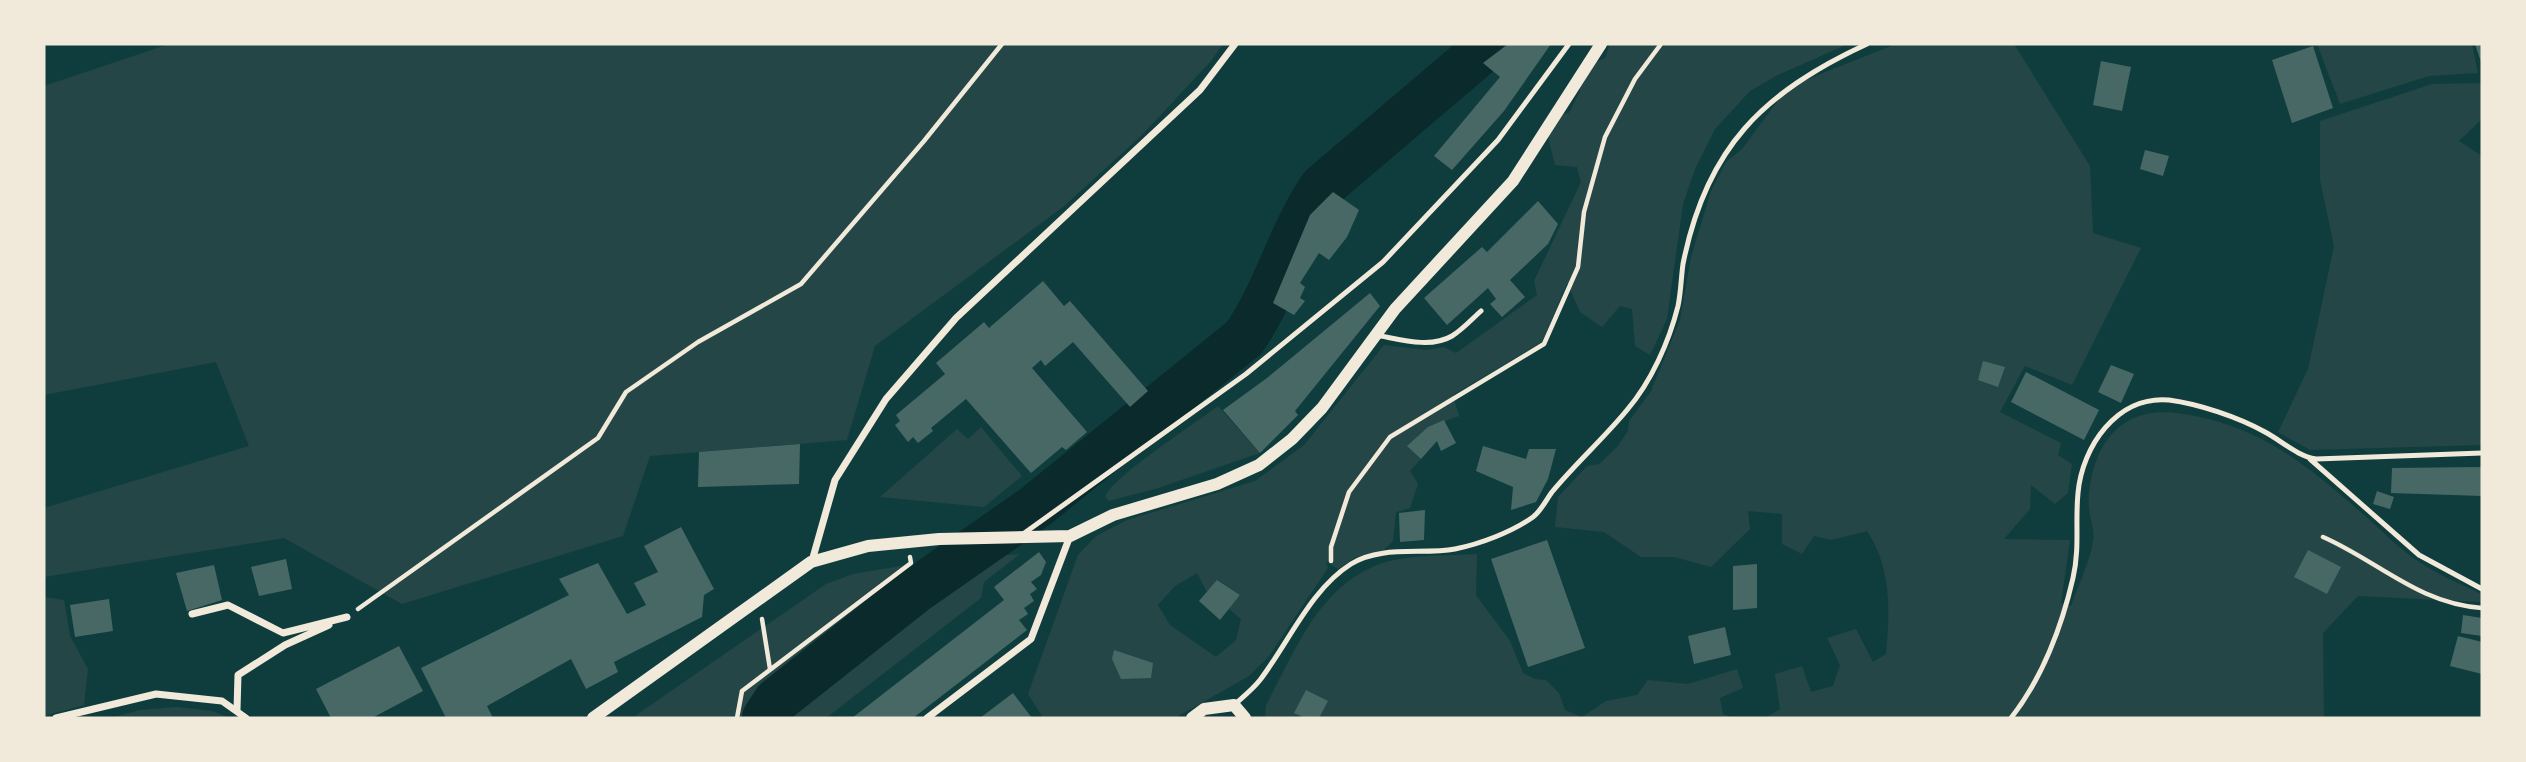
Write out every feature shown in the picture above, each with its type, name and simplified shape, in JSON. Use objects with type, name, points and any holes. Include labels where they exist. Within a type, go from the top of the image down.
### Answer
[{"type":"street","points":[[811,562],[835,480],[886,399],[956,318],[1200,90],[1235,44]]},
{"type":"street","points":[[593,718],[811,562],[868,546],[957,539],[1070,536],[1113,514],[1217,484],[1259,465],[1292,439],[1321,408],[1395,309],[1513,181],[1601,44]]},
{"type":"street","points":[[928,718],[1031,639],[1070,536]]},
{"type":"street","points":[[192,614],[228,605],[283,633],[347,617]]},
{"type":"street","points":[[237,710],[238,676],[285,645],[347,617]]},
{"type":"street","points":[[56,718],[156,694],[222,701],[246,718]]},
{"type":"street","points":[[1192,718],[1204,709],[1234,705],[1245,718]]},
{"type":"lane","points":[[1019,537],[1246,374],[1383,262],[1498,140],[1569,44]]},
{"type":"lane","points":[[1234,705],[1258,682],[1332,577],[1355,561],[1385,554],[1454,549],[1483,541],[1535,516],[1551,493],[1629,408],[1651,373],[1667,341],[1678,304],[1690,230],[1705,188],[1728,149],[1781,92],[1821,65],[1867,44]]},
{"type":"lane","points":[[1376,335],[1414,342],[1441,340],[1452,336],[1481,311]]},
{"type":"lane","points":[[2011,718],[2033,685],[2064,608],[2079,544],[2077,494],[2081,473],[2094,443],[2115,417],[2128,408],[2148,402],[2173,401],[2261,429],[2307,457],[2419,555],[2482,589]]},
{"type":"lane","points":[[2307,457],[2383,458],[2482,453]]},
{"type":"path","points":[[347,617],[598,438],[626,392],[698,342],[801,284],[925,141],[1002,44]]},
{"type":"path","points":[[1332,577],[1331,547],[1349,492],[1390,437],[1544,344],[1578,267],[1584,212],[1605,137],[1635,79],[1661,44]]},
{"type":"path","points":[[2323,537],[2423,595],[2482,608]]},
{"type":"path","points":[[737,718],[742,691],[911,563],[909,542]]},
{"type":"path","points":[[754,604],[765,625],[771,670]]},
{"type":"shaded area","points":[[169,44],[1223,44],[1211,61],[1141,136],[1063,207],[875,346],[847,440],[650,456],[623,536],[402,604],[284,538],[44,577],[44,508],[249,446],[216,362],[44,395],[44,86]]},
{"type":"shaded area","points":[[1610,44],[1848,44],[1776,76],[1750,91],[1715,129],[1695,169],[1683,204],[1667,319],[1650,355],[1635,346],[1632,309],[1620,306],[1602,327],[1580,312],[1567,283],[1542,342],[1453,395],[1459,416],[1429,427],[1408,446],[1421,459],[1410,471],[1418,484],[1410,508],[1396,512],[1393,541],[1384,550],[1356,557],[1338,569],[1326,561],[1328,568],[1269,656],[1249,676],[1175,718],[1043,718],[1028,694],[1078,555],[1096,536],[1127,520],[1255,481],[1304,445],[1384,345],[1426,350],[1444,347],[1456,353],[1537,295],[1534,281],[1581,182],[1577,167],[1555,165],[1548,137],[1563,114],[1569,113],[1580,91],[1579,84],[1593,63],[1605,58]],"holes":[[[1197,573],[1207,592],[1218,580],[1240,595],[1229,609],[1241,619],[1236,640],[1216,657],[1170,625],[1158,605],[1175,586]]]},
{"type":"shaded area","points":[[1896,44],[2014,44],[2090,166],[2093,233],[2141,248],[2072,385],[2025,366],[2000,412],[2061,443],[2058,455],[2072,464],[2068,493],[2055,504],[2031,485],[2030,509],[2004,539],[2070,540],[2061,603],[2071,606],[2087,565],[2093,541],[2089,509],[2090,486],[2093,469],[2102,448],[2109,437],[2127,422],[2159,412],[2211,420],[2260,438],[2281,450],[2323,480],[2420,563],[2482,594],[2482,602],[2358,596],[2323,633],[2324,718],[1765,718],[1780,709],[1775,674],[1802,666],[1811,692],[1833,686],[1840,665],[1827,638],[1856,629],[1873,662],[1886,654],[1888,606],[1885,575],[1875,545],[1867,531],[1831,540],[1814,536],[1802,554],[1782,544],[1782,514],[1748,511],[1750,529],[1711,567],[1674,557],[1641,557],[1604,532],[1555,527],[1558,497],[1587,466],[1599,464],[1618,446],[1628,431],[1629,421],[1651,391],[1680,320],[1691,257],[1711,191],[1726,162],[1742,149],[1788,87]]},
{"type":"shaded area","points":[[2317,44],[2472,44],[2478,73],[2429,76],[2340,104]]},
{"type":"shaded area","points":[[2482,83],[2482,119],[2459,141],[2482,156],[2482,445],[2310,450],[2278,432],[2308,369],[2334,246],[2320,180],[2320,121],[2432,84]]},
{"type":"shaded area","points":[[1218,406],[1260,453],[1158,488],[1109,501],[1105,496],[1125,475]]},
{"type":"shaded area","points":[[981,427],[1022,476],[984,507],[880,497],[957,429],[968,439]]},
{"type":"shaded area","points":[[1020,554],[984,582],[981,598],[826,718],[768,718],[770,708],[962,558]]},
{"type":"shaded area","points":[[1477,554],[1476,595],[1510,641],[1523,673],[1535,679],[1546,680],[1559,693],[1565,710],[1582,717],[1606,701],[1637,695],[1648,680],[1688,684],[1737,669],[1743,688],[1720,698],[1723,714],[1734,718],[1265,718],[1266,705],[1312,620],[1344,585],[1363,572],[1396,559]]},
{"type":"shaded area","points":[[936,560],[752,697],[748,718],[632,718],[826,584],[853,574]]},
{"type":"shaded area","points":[[44,597],[64,600],[70,636],[88,669],[84,705],[44,716]]},
{"type":"shaded area","points":[[177,707],[213,711],[229,718],[110,718],[140,710]]},
{"type":"building","points":[[1508,44],[1551,44],[1504,111],[1452,170],[1434,156],[1500,77],[1483,63]]},
{"type":"building","points":[[2475,44],[2482,44],[2482,65]]},
{"type":"building","points":[[2313,46],[2333,108],[2292,123],[2272,60]]},
{"type":"building","points":[[2101,61],[2131,67],[2122,111],[2093,105]]},
{"type":"building","points":[[2145,150],[2169,156],[2163,176],[2140,169]]},
{"type":"building","points":[[1333,192],[1359,210],[1347,237],[1329,260],[1319,253],[1300,283],[1305,287],[1300,298],[1305,301],[1294,315],[1273,303],[1310,215]]},
{"type":"building","points":[[1538,201],[1558,224],[1548,244],[1510,280],[1525,297],[1502,317],[1490,304],[1496,299],[1488,288],[1447,325],[1424,298],[1482,247],[1487,252]]},
{"type":"building","points":[[1043,281],[1064,306],[1070,301],[1148,391],[1130,407],[1073,342],[1045,366],[1041,360],[1032,368],[1087,432],[1066,450],[1062,447],[1031,473],[966,399],[931,428],[933,431],[918,443],[913,437],[908,442],[895,425],[900,421],[896,415],[945,374],[936,363],[984,322],[989,328]]},
{"type":"building","points":[[1370,293],[1380,306],[1295,411],[1298,415],[1260,453],[1223,410],[1267,378]]},
{"type":"building","points":[[1983,361],[2005,367],[1998,387],[1978,380]]},
{"type":"building","points":[[2111,365],[2134,374],[2121,403],[2098,392]]},
{"type":"building","points":[[2026,372],[2099,410],[2084,440],[2011,402]]},
{"type":"building","points":[[1444,420],[1456,443],[1441,451],[1437,441],[1421,459],[1407,446],[1428,427]]},
{"type":"building","points":[[800,444],[799,484],[698,487],[699,452]]},
{"type":"building","points":[[1483,446],[1526,459],[1529,449],[1556,449],[1548,479],[1536,502],[1511,510],[1513,487],[1476,471]]},
{"type":"building","points":[[2482,467],[2482,496],[2391,493],[2392,468]]},
{"type":"building","points":[[2377,491],[2394,497],[2390,509],[2373,504]]},
{"type":"building","points":[[1425,510],[1424,540],[1400,542],[1399,513]]},
{"type":"building","points":[[681,527],[714,589],[704,595],[702,617],[614,662],[618,672],[586,689],[571,659],[487,706],[493,718],[446,718],[421,668],[569,595],[559,579],[598,563],[627,614],[646,605],[634,583],[658,572],[644,546]]},
{"type":"building","points":[[1547,540],[1585,648],[1528,667],[1491,559]]},
{"type":"building","points":[[2308,550],[2341,567],[2327,594],[2294,577]]},
{"type":"building","points":[[1039,552],[1046,562],[1041,575],[1031,582],[1037,589],[1030,594],[1034,601],[1024,608],[1028,614],[1019,620],[1027,630],[913,718],[852,718],[1004,600],[994,587]]},
{"type":"building","points":[[286,559],[292,589],[259,596],[251,567]]},
{"type":"building","points":[[1757,564],[1757,608],[1733,610],[1733,566]]},
{"type":"building","points":[[214,565],[222,600],[187,611],[176,573]]},
{"type":"building","points":[[1217,580],[1240,595],[1220,620],[1199,601]]},
{"type":"building","points":[[109,599],[113,631],[75,637],[70,605]]},
{"type":"building","points":[[2463,615],[2482,618],[2482,636],[2461,633]]},
{"type":"building","points":[[1725,627],[1731,655],[1694,664],[1688,636]]},
{"type":"building","points":[[2458,636],[2482,642],[2482,674],[2450,666]]},
{"type":"building","points":[[399,646],[423,691],[372,718],[331,718],[316,689]]},
{"type":"building","points":[[1114,650],[1153,663],[1151,678],[1121,679],[1112,659]]},
{"type":"building","points":[[1306,690],[1328,701],[1319,718],[1305,718],[1294,713]]},
{"type":"building","points":[[1013,693],[1032,718],[980,718]]},
{"type":"waterway","points":[[765,718],[776,701],[915,591],[1035,507],[1244,338],[1322,187],[1490,44]]}]
